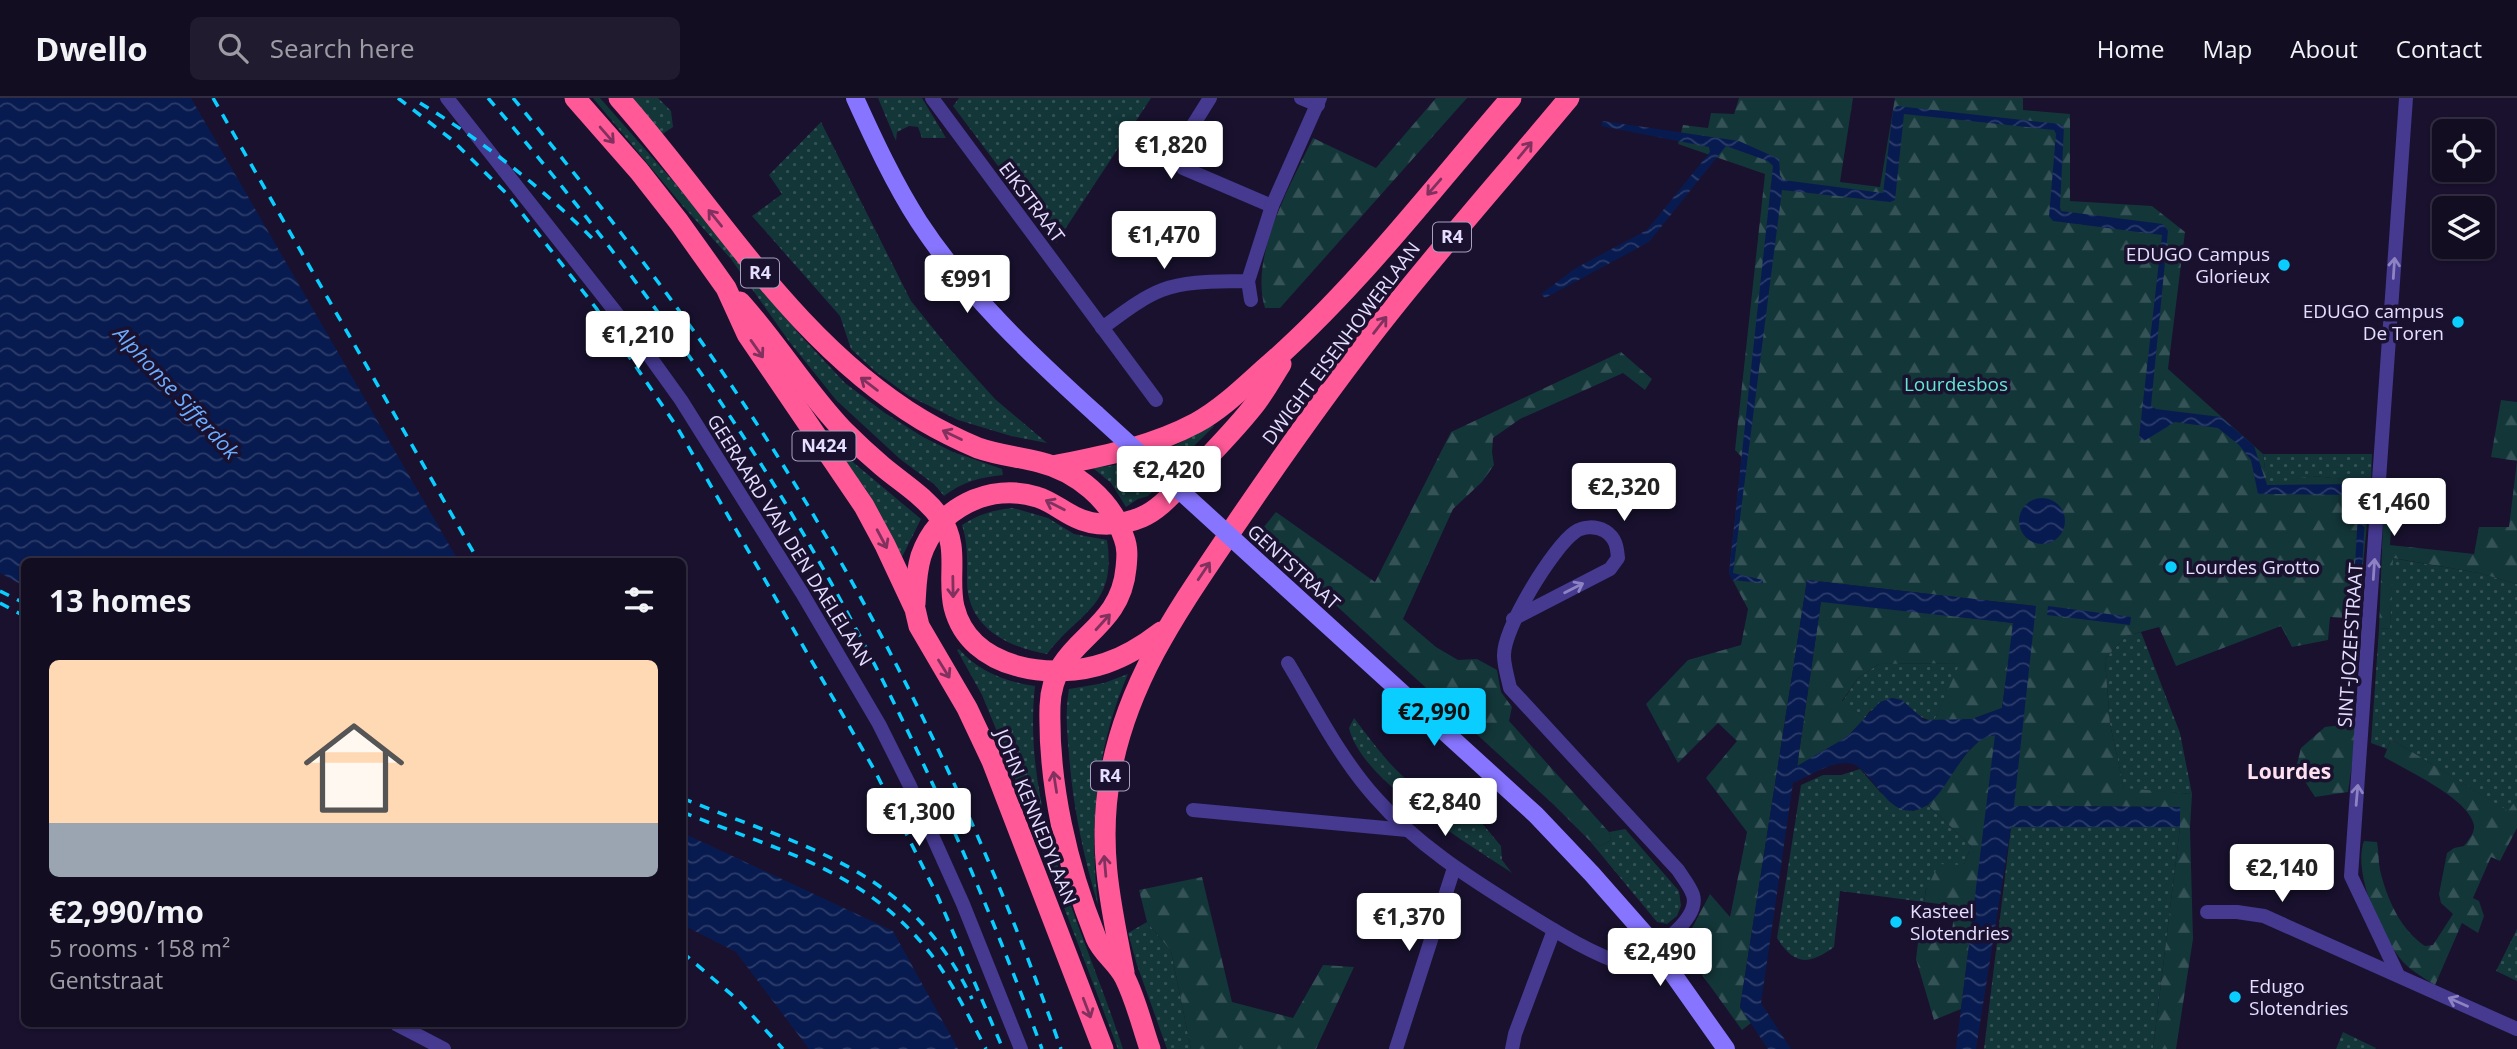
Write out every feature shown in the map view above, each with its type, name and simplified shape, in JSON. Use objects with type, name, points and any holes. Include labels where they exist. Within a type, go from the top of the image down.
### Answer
[{"type":"highway","name":"JOHN KENNEDYLAAN","points":[[575,98],[655,191],[726,288],[747,334],[864,506],[915,609],[919,626],[967,708],[992,761],[1103,1049]]},
{"type":"highway","name":"JOHN KENNEDYLAAN","points":[[619,98],[772,287],[821,342],[856,374],[926,422],[978,447],[1053,466],[1093,490],[1119,523],[1127,554],[1125,577],[1119,598],[1110,615],[1068,654],[1058,672],[1050,705],[1053,764],[1072,870],[1097,942],[1125,976],[1150,1049]]},
{"type":"highway","name":"DWIGHT EISENHOWERLAAN","points":[[1295,343],[1365,267],[1511,98]]},
{"type":"highway","name":"DWIGHT EISENHOWERLAAN","points":[[1125,976],[1108,893],[1104,850],[1110,775],[1132,696],[1150,658],[1255,496],[1338,379],[1397,303],[1569,98]]},
{"type":"highway","name":"DWIGHT EISENHOWERLAAN","points":[[726,288],[762,326],[817,402],[882,466],[921,497],[942,521],[951,538],[951,589],[954,609],[975,643],[1007,663],[1027,669],[1058,672],[1085,669],[1124,657],[1167,628]]},
{"type":"highway","name":"JOHN KENNEDYLAAN","points":[[915,609],[916,574],[930,536],[942,521],[966,504],[998,492],[1017,492],[1038,497],[1088,522],[1101,525],[1141,518],[1157,509],[1253,407],[1295,343]]},
{"type":"highway","name":"JOHN KENNEDYLAAN","points":[[1053,466],[1147,445],[1198,422],[1295,343]]},
{"type":"street","name":"GEERAARD VAN DEN DAELELAAN","points":[[447,98],[632,333],[681,400],[807,602],[879,724],[911,786],[963,904],[1021,1049]]},
{"type":"street","name":"GENTSTRAAT","points":[[855,98],[891,173],[918,220],[974,295],[1096,414],[1536,815],[1592,874],[1655,949],[1726,1049]]},
{"type":"street","name":"EIKSTRAAT","points":[[932,98],[1156,400]]},
{"type":"street","points":[[1210,98],[1179,152],[1183,168],[1272,206]]},
{"type":"street","points":[[1251,300],[1248,281],[1272,206],[1319,102],[1301,98]]},
{"type":"street","name":"SINT-JOZEFSTRAAT","points":[[2398,975],[2351,876],[2406,98]]},
{"type":"street","points":[[1102,328],[1160,290],[1203,282],[1248,281]]},
{"type":"street","points":[[1288,663],[1348,762],[1373,796],[1407,830],[1454,868],[1554,930],[1610,960],[1629,966],[1655,949],[1686,921],[1693,907],[1693,895],[1678,870],[1510,688],[1504,655],[1513,619],[1560,545],[1577,530],[1597,527],[1611,535],[1617,545],[1618,558],[1611,569],[1513,619]]},
{"type":"street","points":[[1193,810],[1407,830]]},
{"type":"street","points":[[1396,1049],[1454,868]]},
{"type":"street","points":[[2207,912],[2264,916],[2517,1029]]},
{"type":"street","points":[[1512,1049],[1515,1034],[1554,930]]},
{"type":"street","points":[[403,1027],[444,1049]]},
{"type":"green space","points":[[593,98],[600,98],[673,181],[801,336],[845,383],[923,437],[953,452],[1002,469],[1003,475],[972,481],[944,496],[935,485],[900,459],[836,400],[788,340],[731,259]]},
{"type":"green space","points":[[629,98],[658,98],[671,111],[673,127],[661,135]]},
{"type":"green space","points":[[878,98],[922,98],[946,138],[922,138],[918,127],[909,126],[897,132],[896,141]]},
{"type":"green space","points":[[959,98],[1151,98],[1056,243],[953,106]]},
{"type":"green space","points":[[1436,98],[1467,98],[1280,308],[1265,308],[1262,288],[1267,243],[1284,198],[1313,138],[1376,168]]},
{"type":"green space","name":"Lourdesbos","points":[[1739,98],[1853,98],[1840,182],[1880,187],[1895,98],[2023,98],[2023,110],[2070,114],[2070,201],[2152,206],[2185,232],[2168,369],[2263,454],[2267,484],[2311,476],[2371,481],[2360,598],[2361,619],[2330,617],[2328,640],[2292,647],[2281,626],[2176,666],[2159,627],[2126,636],[2105,659],[2110,724],[2124,788],[2192,794],[2190,828],[2193,939],[2176,1049],[2153,1049],[2180,827],[2180,807],[2013,806],[2035,606],[1807,580],[1740,1007],[1751,1023],[1742,1030],[1682,947],[1710,894],[1730,917],[1747,832],[1706,778],[1737,741],[1718,723],[1678,763],[1646,704],[1688,660],[1741,645],[1748,609],[1729,573],[1742,457],[1735,450],[1765,174],[1678,144],[1683,125],[1708,128],[1711,113],[1734,114]]},
{"type":"green space","points":[[821,122],[911,301],[995,399],[1047,443],[1011,436],[958,420],[909,396],[876,372],[851,349],[840,316],[752,216],[782,194],[769,175]]},
{"type":"green space","points":[[1621,352],[1652,379],[1645,390],[1623,373],[1520,419],[1493,438],[1494,465],[1482,482],[1453,509],[1403,619],[1436,647],[1458,660],[1477,659],[1497,670],[1501,692],[1512,707],[1509,721],[1609,832],[1611,840],[1600,846],[1589,840],[1258,534],[1276,512],[1375,582],[1451,432]]},
{"type":"green space","points":[[2501,400],[2517,402],[2517,461],[2491,457]]},
{"type":"green space","points":[[1211,424],[1214,426],[1148,496],[1126,507],[1111,483],[1093,468],[1125,463],[1155,454],[1184,441]]},
{"type":"green space","points":[[836,444],[854,463],[921,519],[902,557],[867,491],[834,446]]},
{"type":"green space","points":[[2263,454],[2372,454],[2371,481],[2311,476],[2267,485]]},
{"type":"green space","points":[[2517,461],[2517,584],[2479,573],[2393,558],[2390,628],[2379,629],[2384,497],[2393,498],[2390,545],[2474,554],[2479,527],[2509,527]]},
{"type":"green space","points":[[1013,508],[1048,518],[1074,534],[1107,540],[1109,562],[1107,579],[1101,593],[1094,605],[1047,654],[1017,646],[992,632],[973,610],[969,596],[962,525],[986,513]]},
{"type":"green space","points":[[2392,558],[2479,573],[2517,584],[2517,799],[2509,812],[2391,739],[2387,749],[2371,743],[2379,629],[2390,628]]},
{"type":"green space","points":[[1821,601],[2014,623],[2002,708],[1972,719],[1934,721],[1960,663],[1879,664],[1858,678],[1842,701],[1865,718],[1847,737],[1797,767]]},
{"type":"green space","points":[[2141,632],[2180,733],[2192,794],[2124,789],[2110,724],[2105,659],[2126,636]]},
{"type":"green space","points":[[957,650],[975,664],[993,674],[1035,686],[1033,734],[1037,780],[1047,826],[1075,916],[1123,1049],[1118,1049],[998,734],[982,695]]},
{"type":"green space","points":[[1961,663],[1934,721],[1927,720],[1904,703],[1892,698],[1869,712],[1865,718],[1842,702],[1858,678],[1879,664]]},
{"type":"green space","points":[[1128,674],[1109,730],[1098,788],[1094,846],[1098,905],[1083,849],[1073,793],[1067,730],[1069,689],[1104,683]]},
{"type":"green space","points":[[1354,718],[1388,761],[1414,785],[1446,800],[1465,803],[1501,846],[1502,860],[1512,873],[1418,809],[1373,769],[1358,748],[1349,728]]},
{"type":"green space","points":[[2358,723],[2348,792],[2315,797],[2299,772],[2297,764],[2301,748],[2325,727]]},
{"type":"green space","points":[[1996,735],[1961,1009],[1934,1020],[1916,959],[1919,935],[1951,939],[1955,906],[1924,902],[1926,890],[1939,864],[1964,865],[1971,846],[1928,805],[1967,753],[1983,737]]},
{"type":"green space","points":[[2391,739],[2508,811],[2517,799],[2517,828],[2500,861],[2491,857],[2473,898],[2479,901],[2484,916],[2478,933],[2462,923],[2435,985],[2404,963],[2379,922],[2371,905],[2362,870],[2364,841],[2377,842],[2383,881],[2402,922],[2425,946],[2433,945],[2453,914],[2441,903],[2439,894],[2447,853],[2464,846],[2472,835],[2474,825],[2459,803],[2384,757]]},
{"type":"green space","points":[[1860,769],[1881,793],[1913,811],[1928,805],[1971,846],[1964,865],[1926,889],[1924,902],[1840,891],[1834,947],[1817,957],[1802,960],[1790,954],[1777,938],[1801,785],[1823,775],[1841,775]]},
{"type":"green space","points":[[2011,827],[2180,827],[2153,1049],[1984,1049]]},
{"type":"green space","points":[[1625,829],[1679,891],[1681,906],[1677,916],[1667,924],[1657,922],[1589,840],[1600,846],[1611,840],[1609,832]]},
{"type":"green space","points":[[1202,877],[1232,1002],[1293,1018],[1323,965],[1354,967],[1316,1049],[1191,1049],[1171,951],[1147,922],[1139,890]]},
{"type":"green space","points":[[1147,922],[1171,951],[1191,1049],[1167,1049],[1137,965],[1128,933]]},
{"type":"green space","points":[[2517,929],[2517,981],[2496,971]]},
{"type":"green space","points":[[2343,1032],[2376,1048],[2336,1049]]},
{"type":"water","name":"Alphonse Sifferdok","points":[[0,98],[191,98],[457,558],[21,558],[21,584],[0,573]]},
{"type":"water","points":[[1897,106],[2060,124],[2064,127],[2061,211],[2163,224],[2168,231],[2151,406],[2156,409],[2221,417],[2254,446],[2267,485],[2363,484],[2367,488],[2360,598],[2353,598],[2357,495],[2258,494],[2251,460],[2239,445],[2218,428],[2175,422],[2144,441],[2139,437],[2162,235],[2053,221],[2049,216],[2056,134],[2054,130],[1904,114],[1895,200],[1890,202],[1782,190],[1733,573],[1763,580],[1763,583],[1732,580],[1729,573],[1773,166],[1768,161],[1726,146],[1649,242],[1545,298],[1541,294],[1576,268],[1647,230],[1710,152],[1709,147],[1601,126],[1603,121],[1739,141],[1779,159],[1783,180],[1883,193],[1893,110]]},
{"type":"water","points":[[2042,498],[2058,505],[2065,521],[2058,537],[2042,544],[2026,537],[2019,521],[2026,505]]},
{"type":"water","points":[[1807,580],[2036,606],[2014,806],[2180,807],[2180,827],[2011,827],[1976,1049],[1956,1049],[1995,735],[1982,739],[1972,748],[1937,796],[1916,810],[1895,806],[1856,766],[1841,763],[1827,767],[1793,783],[1761,1003],[1791,1049],[1768,1049],[1740,1007]],"holes":[[[1821,602],[2013,623],[2002,708],[1972,719],[1924,720],[1902,700],[1892,698],[1880,702],[1847,737],[1797,766]]]},
{"type":"water","points":[[2048,606],[2131,617],[2130,625],[2047,615]]},
{"type":"water","points":[[686,834],[893,931],[958,1049],[809,1049],[736,952],[686,927]]},
{"type":"railway","points":[[213,98],[477,558]]},
{"type":"railway","points":[[398,98],[451,139],[507,194],[596,308],[677,427],[875,771],[938,897],[1003,1049]]},
{"type":"railway","points":[[488,98],[607,243],[681,344],[784,501],[858,633],[926,769],[987,908],[1042,1049]]},
{"type":"railway","points":[[513,98],[622,234],[700,340],[777,455],[825,535],[915,701],[955,786],[1029,961],[1061,1049]]},
{"type":"railway","points":[[420,103],[511,166],[593,239]]},
{"type":"railway","points":[[0,591],[21,602]]},
{"type":"railway","points":[[0,603],[21,614]]},
{"type":"railway","points":[[686,800],[812,849],[885,890],[918,919],[947,954],[972,999]]},
{"type":"railway","points":[[686,814],[821,867],[883,905],[910,930],[936,961],[986,1049]]},
{"type":"railway","points":[[686,955],[739,1001],[783,1049]]},
{"type":"place","name":"EDUGO Campus Glorieux","points":[[2284,265]]},
{"type":"place","name":"EDUGO campus De Toren","points":[[2458,322]]},
{"type":"place","name":"Lourdes Grotto","points":[[2171,567]]},
{"type":"place","name":"Kasteel Slotendries","points":[[1896,922]]},
{"type":"place","name":"Edugo Slotendries","points":[[2235,997]]},
{"type":"district","name":"Lourdes","points":[[2289,772]]}]
